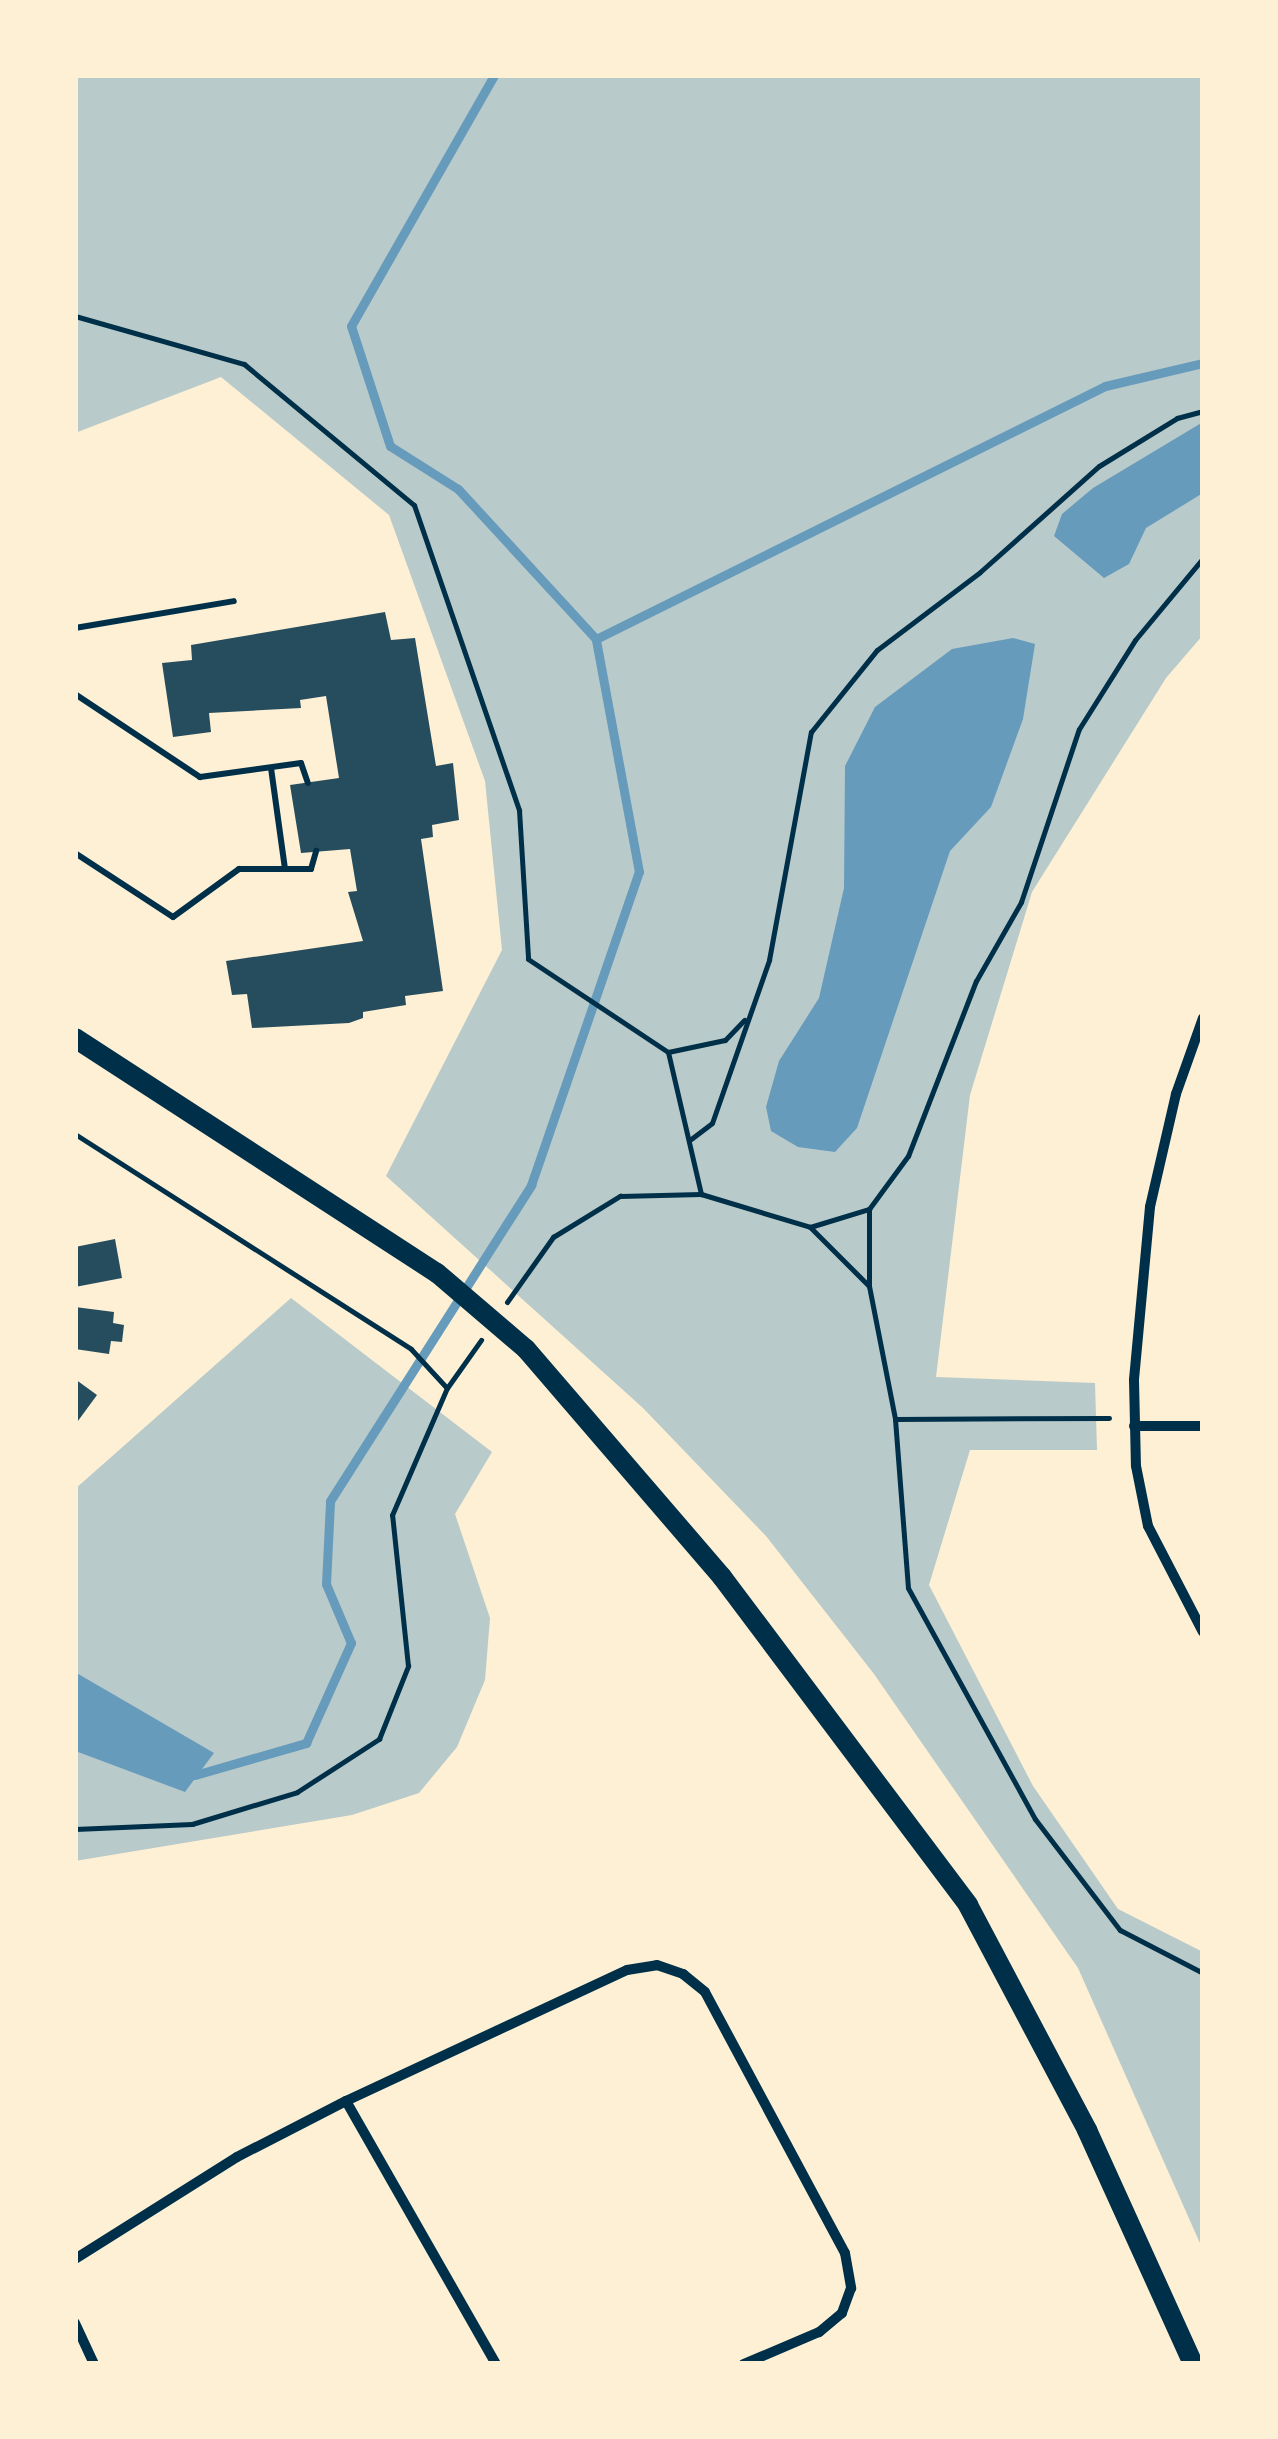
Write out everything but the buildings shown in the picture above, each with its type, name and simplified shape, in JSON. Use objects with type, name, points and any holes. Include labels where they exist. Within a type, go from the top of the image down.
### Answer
[{"type":"main road","points":[[75,1038],[437,1273],[526,1349],[722,1577],[968,1904],[1088,2130],[1193,2364]]},
{"type":"street","points":[[1203,1018],[1176,1094],[1147,1223],[1134,1426],[1148,1526],[1203,1632]]},
{"type":"street","points":[[1134,1426],[1203,1426]]},
{"type":"street","points":[[75,2259],[238,2157],[346,2101],[628,1970],[657,1965],[684,1974],[705,1992],[845,2253],[851,2288],[842,2314],[819,2332],[744,2364]]},
{"type":"street","points":[[346,2101],[496,2364]]},
{"type":"street","points":[[75,2322],[94,2364]]},
{"type":"lane","points":[[75,628],[234,601]]},
{"type":"lane","points":[[75,694],[200,778],[300,763],[308,782]]},
{"type":"lane","points":[[271,768],[285,869]]},
{"type":"lane","points":[[75,853],[173,917],[239,870],[311,868],[316,852]]},
{"type":"path","points":[[75,316],[244,364],[414,504],[518,810],[528,959],[668,1052],[701,1194]]},
{"type":"path","points":[[691,1139],[712,1124],[769,960],[811,732],[839,692],[877,650],[980,572],[1099,466],[1176,418],[1203,410]]},
{"type":"path","points":[[1203,558],[1135,640],[1079,729],[1020,902],[976,981],[924,1124],[870,1209],[869,1286],[895,1418],[908,1588],[1035,1819],[1120,1930],[1203,1972]]},
{"type":"path","points":[[668,1052],[725,1040],[746,1018]]},
{"type":"path","points":[[75,1134],[411,1349],[430,1374],[448,1388]]},
{"type":"path","points":[[500,1313],[553,1237],[620,1196],[701,1194],[810,1227],[869,1286]]},
{"type":"path","points":[[810,1227],[870,1209]]},
{"type":"path","points":[[75,1829],[192,1824],[280,1798],[379,1738],[408,1666],[392,1515],[448,1388],[490,1328]]},
{"type":"path","points":[[895,1418],[1109,1418]]},
{"type":"shaded area","points":[[75,75],[1203,75],[1203,635],[1166,678],[1032,892],[970,1095],[936,1377],[1095,1383],[1097,1450],[970,1450],[929,1585],[1033,1786],[1118,1909],[1203,1952],[1203,2250],[1078,1968],[874,1674],[766,1536],[643,1408],[386,1176],[502,950],[485,781],[389,515],[221,377],[75,433]]},
{"type":"shaded area","points":[[291,1298],[492,1452],[455,1514],[490,1618],[485,1680],[457,1747],[419,1793],[352,1815],[75,1861],[75,1751],[184,1791],[213,1754],[75,1672],[75,1489]]},
{"type":"water","points":[[1203,422],[1203,493],[1146,528],[1129,564],[1104,578],[1054,536],[1062,514],[1093,488]]},
{"type":"water","points":[[1013,638],[1035,644],[1023,719],[991,807],[950,851],[857,1128],[835,1152],[798,1147],[771,1131],[766,1107],[779,1061],[819,998],[844,888],[845,766],[875,707],[952,649]]},
{"type":"water","points":[[75,1672],[214,1753],[185,1792],[75,1751]]},
{"type":"waterway","points":[[195,1775],[306,1743],[351,1643],[326,1584],[330,1501],[531,1185],[639,872],[596,639],[458,489],[390,446],[351,326],[494,75]]},
{"type":"waterway","points":[[596,639],[1105,386],[1203,363]]}]
